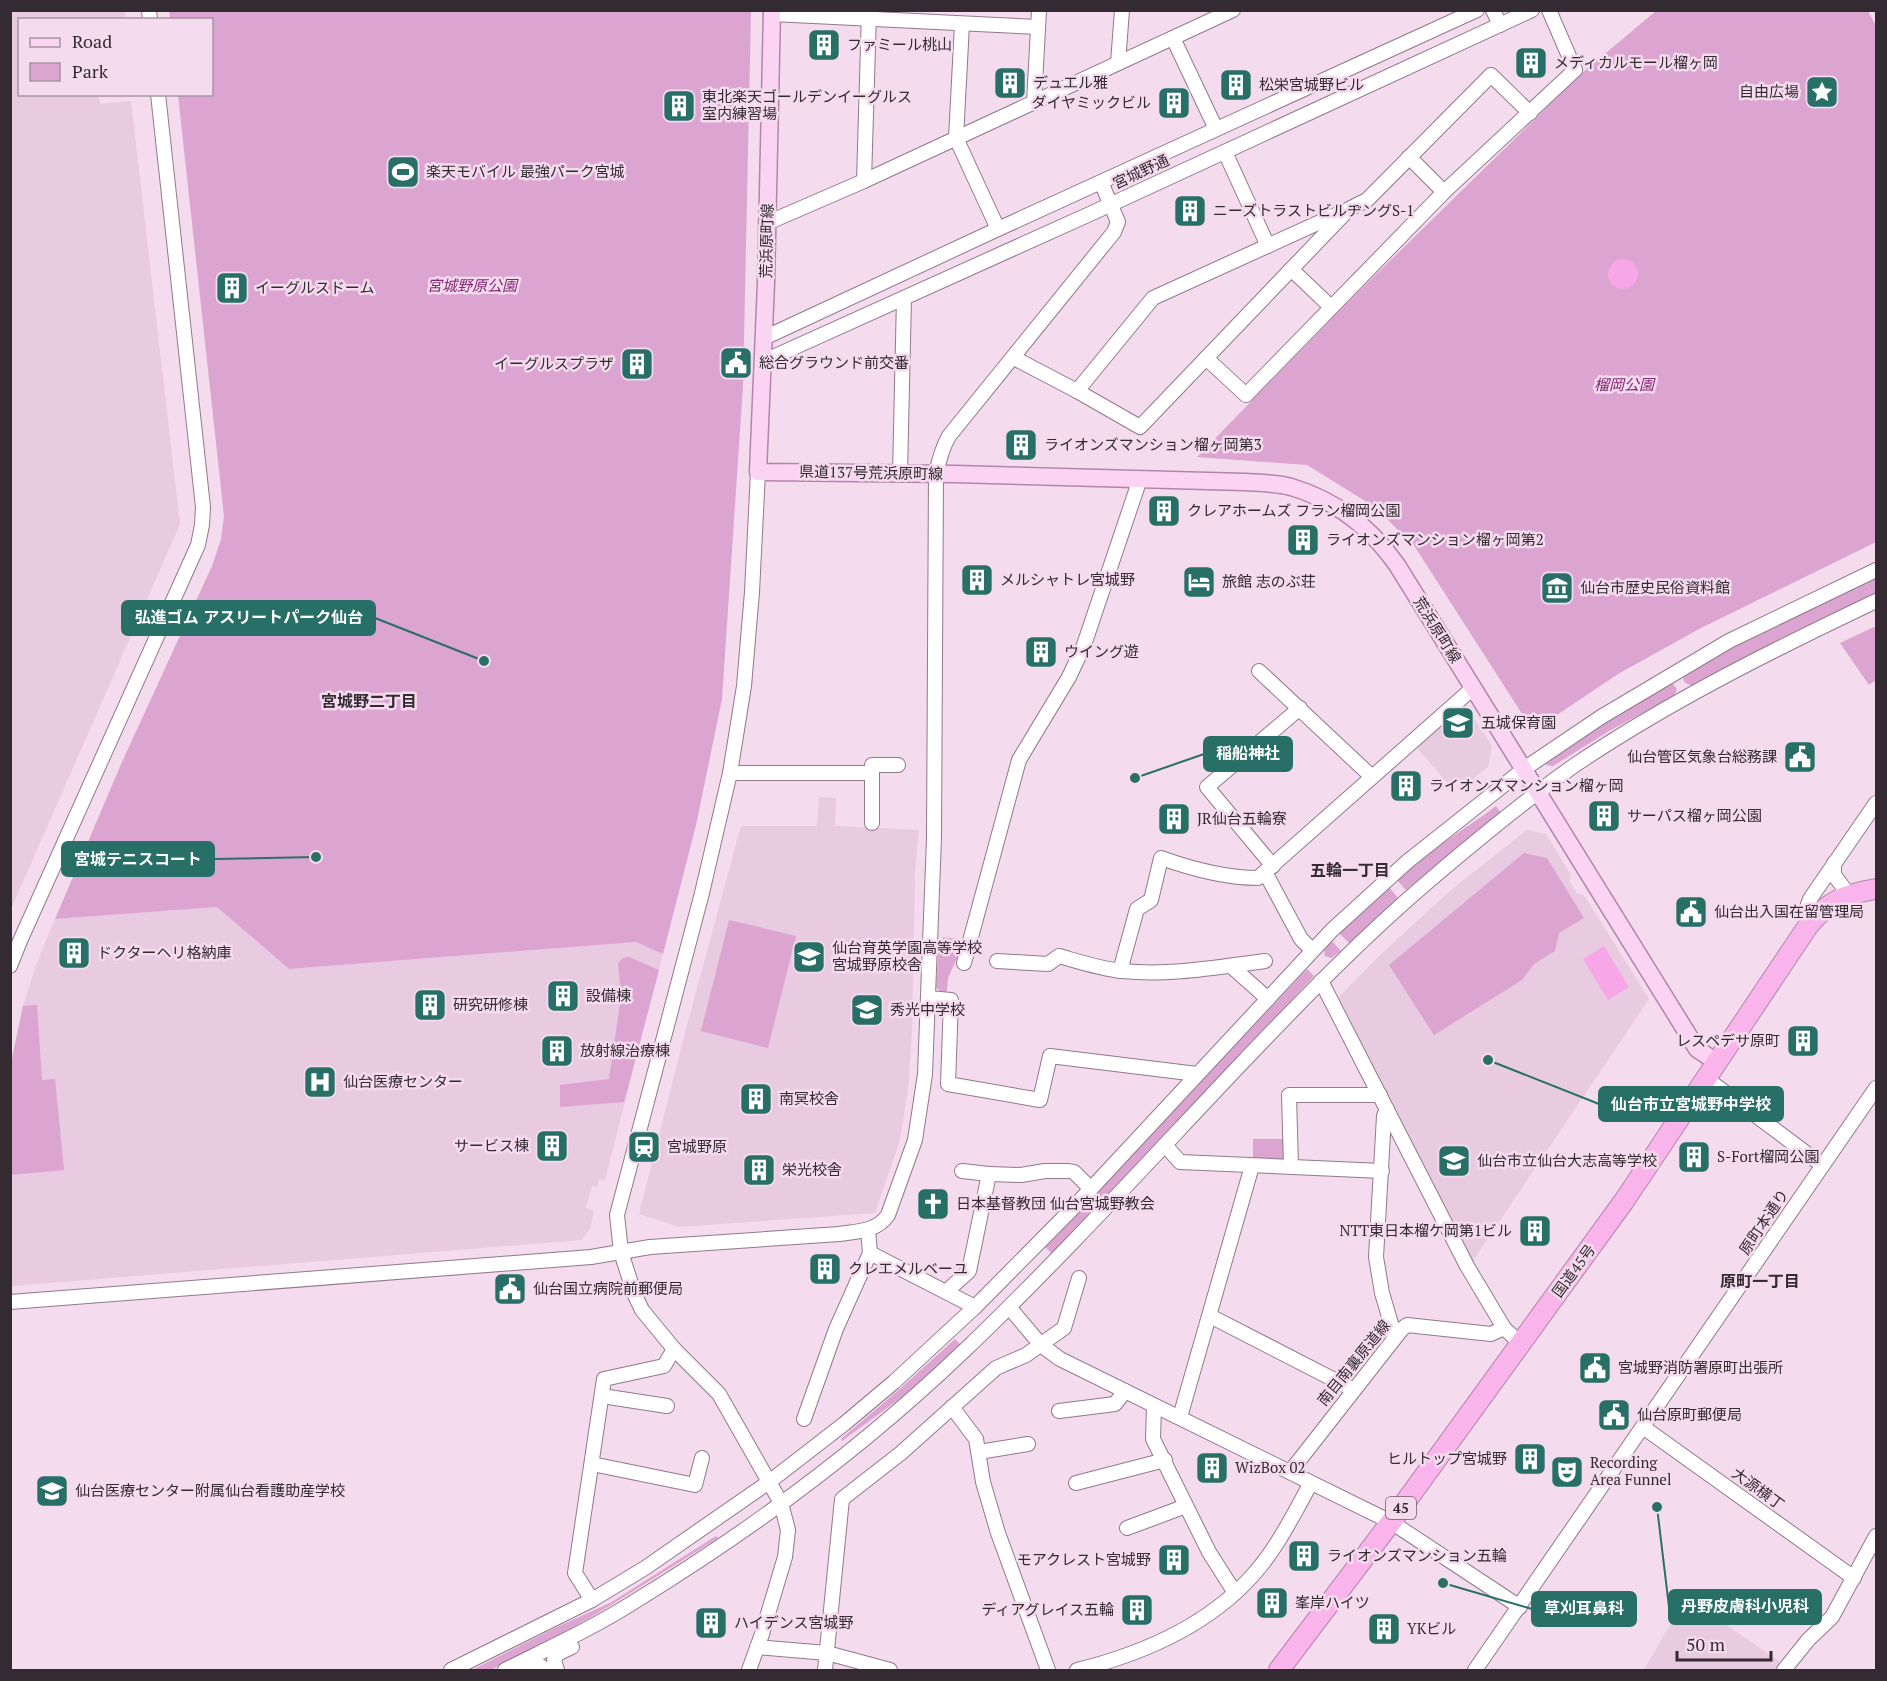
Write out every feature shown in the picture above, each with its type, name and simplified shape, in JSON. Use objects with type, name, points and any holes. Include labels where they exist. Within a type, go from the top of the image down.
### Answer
[{"type":"highway","name":"国道45号","points":[[1279,1671],[1391,1522],[1624,1201],[1808,926],[1825,908],[1849,895],[1876,889]]},
{"type":"main road","name":"荒浜原町線","points":[[758,472],[764,361],[772,12]]},
{"type":"main road","name":"県道137号荒浜原町線","points":[[758,472],[984,475]]},
{"type":"main road","name":"荒浜原町線","points":[[984,475],[1245,482],[1289,487],[1314,495],[1346,513],[1365,528],[1383,546],[1397,565],[1712,1071]]},
{"type":"street","points":[[1034,103],[1039,10]]},
{"type":"street","points":[[1118,63],[1122,10]]},
{"type":"street","points":[[767,223],[864,181],[1233,10]]},
{"type":"street","name":"宮城野通","points":[[764,338],[1477,10]]},
{"type":"street","points":[[1493,10],[1500,25]]},
{"type":"street","name":"宮城野通","points":[[764,361],[1532,10]]},
{"type":"street","points":[[1206,358],[1246,395],[1444,192],[1575,70],[1549,10]]},
{"type":"street","points":[[772,12],[868,15],[962,24],[1038,27]]},
{"type":"street","points":[[864,181],[868,15]]},
{"type":"street","points":[[962,24],[956,138],[998,229]]},
{"type":"street","points":[[1173,38],[1216,129]]},
{"type":"street","points":[[1077,391],[1153,298],[1367,200],[1491,75],[1530,113]]},
{"type":"street","points":[[10,966],[198,545],[202,525],[203,507],[158,96]]},
{"type":"street","points":[[1225,152],[1268,246]]},
{"type":"street","points":[[1409,157],[1444,192]]},
{"type":"street","points":[[10,1302],[591,1257],[650,1247],[868,1230],[882,1223],[888,1215],[915,1140],[925,1074],[934,838],[936,474],[943,447],[949,436],[1114,232],[1118,222],[1101,182]]},
{"type":"street","points":[[1014,358],[1140,427],[1349,209]]},
{"type":"street","points":[[1291,269],[1331,307]]},
{"type":"street","points":[[900,474],[904,298]]},
{"type":"street","points":[[749,1671],[785,1557],[788,1530],[781,1503],[718,1394],[674,1349],[642,1310],[621,1252],[617,1215],[702,893],[730,773],[744,686],[752,592],[758,472]]},
{"type":"street","points":[[964,963],[1019,760],[1070,677],[1084,645],[1140,479]]},
{"type":"street","points":[[451,1671],[592,1600],[694,1536],[769,1482],[894,1382],[975,1307],[1090,1188],[1312,950],[1408,861],[1524,769],[1583,728],[1673,673],[1761,624],[1876,570]]},
{"type":"street","points":[[505,1671],[634,1602],[709,1553],[781,1503],[917,1393],[1009,1307],[1321,981],[1426,883],[1539,792],[1575,766],[1686,697],[1788,643],[1876,601]]},
{"type":"street","points":[[1259,670],[1371,776]]},
{"type":"street","points":[[1673,673],[1686,697]]},
{"type":"street","points":[[1120,971],[1137,909],[1151,900],[1161,858],[1191,868],[1242,878],[1258,878],[1473,688]]},
{"type":"street","points":[[1300,708],[1207,787],[1269,869],[1301,939],[1312,950]]},
{"type":"street","points":[[872,823],[872,765],[898,765]]},
{"type":"street","points":[[730,773],[872,773]]},
{"type":"street","points":[[1808,926],[1805,913],[1810,899],[1876,803]]},
{"type":"street","points":[[1834,863],[1834,875],[1849,895]]},
{"type":"street","points":[[997,961],[1048,964],[1059,956],[1120,971],[1162,973],[1265,961]]},
{"type":"street","points":[[1231,966],[1268,999]]},
{"type":"street","points":[[1321,981],[1467,1266],[1504,1328],[1521,1344]]},
{"type":"street","points":[[928,998],[951,1000],[948,1084],[1040,1100],[1050,1056],[1197,1074]]},
{"type":"street","points":[[1712,1071],[1822,1165]]},
{"type":"street","name":"原町本通り","points":[[1475,1671],[1876,1088]]},
{"type":"street","points":[[1291,1166],[1289,1095],[1380,1095]]},
{"type":"street","points":[[1388,1109],[1384,1116],[1376,1257],[1382,1293],[1395,1337]]},
{"type":"street","points":[[1165,1145],[1180,1162],[1382,1171]]},
{"type":"street","points":[[1180,1417],[1252,1166]]},
{"type":"street","points":[[962,1171],[1021,1175],[1045,1171],[1069,1171],[1074,1172],[1090,1188]]},
{"type":"street","points":[[947,1291],[969,1271],[988,1174]]},
{"type":"street","points":[[804,1419],[836,1329],[870,1253],[868,1230]]},
{"type":"street","points":[[870,1253],[975,1307]]},
{"type":"street","points":[[825,1671],[842,1499],[901,1453],[996,1368],[1026,1355],[1064,1328],[1079,1278]]},
{"type":"street","points":[[1009,1307],[1041,1345],[1060,1359],[1391,1522],[1520,1607]]},
{"type":"street","points":[[1210,1316],[1354,1390]]},
{"type":"street","name":"南目南裏原道線","points":[[1290,1472],[1395,1337],[1407,1325],[1491,1334],[1504,1328]]},
{"type":"street","points":[[592,1600],[576,1573],[604,1379],[664,1366],[674,1349]]},
{"type":"street","points":[[1059,1411],[1115,1404],[1125,1391]]},
{"type":"street","points":[[602,1396],[667,1406]]},
{"type":"street","points":[[1154,1406],[1154,1439],[1209,1552],[1235,1593]]},
{"type":"street","points":[[952,1407],[976,1439],[983,1482],[998,1533],[1048,1671]]},
{"type":"street","name":"大源横丁","points":[[1643,1427],[1854,1578]]},
{"type":"street","points":[[979,1452],[1028,1444]]},
{"type":"street","points":[[592,1464],[695,1485],[702,1458]]},
{"type":"street","points":[[1076,1483],[1165,1460]]},
{"type":"street","points":[[1077,1671],[1118,1665],[1195,1625],[1235,1593],[1274,1548],[1311,1483]]},
{"type":"street","points":[[1127,1528],[1186,1506]]},
{"type":"street","points":[[1784,1671],[1808,1640],[1832,1617],[1876,1536]]},
{"type":"street","points":[[557,1671],[554,1660],[557,1654],[602,1630],[634,1602]]},
{"type":"street","points":[[757,1647],[827,1653],[890,1671]]},
{"type":"street","points":[[525,1671],[540,1665],[546,1671]]},
{"type":"shaded area","points":[[11,10],[125,11],[126,18],[18,18],[18,96],[98,96],[100,104],[131,101],[180,524],[11,909]]},
{"type":"shaded area","points":[[1623,259],[1634,263],[1638,274],[1634,285],[1623,289],[1612,285],[1608,274],[1612,263]]},
{"type":"shaded area","name":"五城保育園","points":[[1463,701],[1492,746],[1488,767],[1464,786],[1458,779],[1450,786],[1414,744]]},
{"type":"shaded area","name":"仙台育英学園高等学校 宮城野原校舎","points":[[819,797],[836,798],[835,826],[919,830],[915,871],[912,1033],[908,1089],[900,1140],[875,1213],[679,1227],[639,1214],[741,826],[817,826]]},
{"type":"shaded area","points":[[1527,830],[1546,834],[1571,875],[1569,881],[1577,893],[1584,895],[1649,999],[1472,1262],[1336,1000],[1380,955],[1451,890]]},
{"type":"shaded area","name":"仙台医療センター","points":[[217,907],[289,969],[636,942],[663,954],[605,1180],[599,1179],[597,1187],[592,1186],[586,1208],[594,1211],[590,1229],[581,1240],[11,1286],[11,1063],[23,1006],[36,965],[55,919]]},
{"type":"shaded area","points":[[1604,946],[1629,987],[1608,1000],[1583,959]]},
{"type":"shaded area","points":[[1686,1597],[1783,1664],[1779,1670],[1644,1670]]},
{"type":"green space","name":"宮城野原公園","points":[[169,11],[751,11],[743,386],[722,699],[696,825],[663,954],[636,942],[289,969],[217,907],[55,919],[122,762],[212,566],[221,539],[224,516],[178,96],[213,96],[213,18],[170,18]]},
{"type":"green space","name":"榴岡公園","points":[[1656,11],[1868,11],[1876,26],[1876,542],[1699,629],[1618,674],[1533,731],[1415,547],[1375,507],[1307,465],[1197,457],[1352,298],[1582,73]]},
{"type":"green space","points":[[1876,578],[1876,593],[1785,636],[1693,685],[1684,682],[1683,678],[1687,671],[1753,636]]},
{"type":"green space","points":[[1876,626],[1876,680],[1869,685],[1840,643]]},
{"type":"green space","points":[[1669,683],[1677,689],[1674,696],[1609,731],[1553,766],[1546,765],[1547,760],[1582,735]]},
{"type":"green space","points":[[1496,806],[1501,813],[1406,890],[1396,879],[1420,859]]},
{"type":"green space","points":[[1524,853],[1547,858],[1584,918],[1559,933],[1555,951],[1534,964],[1522,980],[1434,1035],[1389,965]]},
{"type":"green space","points":[[1388,886],[1398,898],[1350,944],[1339,933]]},
{"type":"green space","points":[[729,920],[796,936],[768,1048],[701,1031]]},
{"type":"green space","points":[[943,937],[965,940],[948,978],[947,991],[943,994],[936,987],[939,944],[943,944]]},
{"type":"green space","points":[[1331,940],[1341,951],[1331,958],[1325,956],[1324,950]]},
{"type":"green space","points":[[629,957],[659,970],[624,1102],[560,1107],[560,1085],[609,1079],[621,997],[618,963],[623,958]]},
{"type":"green space","points":[[1307,969],[1314,976],[1052,1254],[1045,1247]]},
{"type":"green space","points":[[37,1005],[42,1080],[55,1079],[64,1170],[11,1175],[11,1063],[23,1006]]},
{"type":"green space","points":[[1253,1139],[1288,1139],[1287,1163],[1253,1163]]},
{"type":"green space","points":[[955,1339],[961,1345],[909,1392],[842,1441],[841,1439]]},
{"type":"green space","points":[[716,1536],[718,1538],[562,1634],[491,1670],[472,1670],[610,1603]]},
{"type":"place","name":"ファミール桃山","points":[[824,45]]},
{"type":"place","name":"メディカルモール榴ヶ岡","points":[[1531,63]]},
{"type":"place","name":"デュエル雅","points":[[1010,83]]},
{"type":"place","name":"松栄宮城野ビル","points":[[1236,85]]},
{"type":"place","name":"自由広場","points":[[1822,92]]},
{"type":"place","name":"ダイヤミックビル","points":[[1174,103]]},
{"type":"place","name":"東北楽天ゴールデンイーグルス 室内練習場","points":[[679,106]]},
{"type":"place","name":"楽天モバイル 最強パーク宮城","points":[[403,172]]},
{"type":"place","name":"ニーズトラストビルヂングS-1","points":[[1190,211]]},
{"type":"place","name":"イーグルスドーム","points":[[232,288]]},
{"type":"place","name":"総合グラウンド前交番","points":[[736,363]]},
{"type":"place","name":"イーグルスプラザ","points":[[637,364]]},
{"type":"place","name":"ライオンズマンション榴ヶ岡第3","points":[[1021,445]]},
{"type":"place","name":"クレアホームズ フラン榴岡公園","points":[[1164,511]]},
{"type":"place","name":"ライオンズマンション榴ヶ岡第2","points":[[1303,540]]},
{"type":"place","name":"メルシャトレ宮城野","points":[[977,580]]},
{"type":"place","name":"旅館 志のぶ荘","points":[[1199,582]]},
{"type":"place","name":"仙台市歴史民俗資料館","points":[[1557,588]]},
{"type":"place","name":"ウイング遊","points":[[1041,652]]},
{"type":"place","name":"弘進ゴム アスリートパーク仙台","points":[[484,661]]},
{"type":"place","name":"五城保育園","points":[[1458,723]]},
{"type":"place","name":"仙台管区気象台総務課","points":[[1800,757]]},
{"type":"place","name":"稲船神社","points":[[1135,778]]},
{"type":"place","name":"ライオンズマンション榴ヶ岡","points":[[1406,786]]},
{"type":"place","name":"サーパス榴ヶ岡公園","points":[[1604,816]]},
{"type":"place","name":"JR仙台五輪寮","points":[[1174,819]]},
{"type":"place","name":"宮城テニスコート","points":[[316,857]]},
{"type":"place","name":"仙台出入国在留管理局","points":[[1691,912]]},
{"type":"place","name":"ドクターヘリ格納庫","points":[[74,953]]},
{"type":"place","name":"仙台育英学園高等学校 宮城野原校舎","points":[[809,957]]},
{"type":"place","name":"設備棟","points":[[563,996]]},
{"type":"place","name":"研究研修棟","points":[[430,1005]]},
{"type":"place","name":"秀光中学校","points":[[867,1010]]},
{"type":"place","name":"レスペデサ原町","points":[[1803,1041]]},
{"type":"place","name":"放射線治療棟","points":[[557,1051]]},
{"type":"place","name":"仙台市立宮城野中学校","points":[[1488,1060]]},
{"type":"place","name":"仙台医療センター","points":[[320,1082]]},
{"type":"place","name":"南冥校舎","points":[[756,1099]]},
{"type":"place","name":"サービス棟","points":[[552,1146]]},
{"type":"place","name":"宮城野原","points":[[644,1147]]},
{"type":"place","name":"S-Fort榴岡公園","points":[[1694,1157]]},
{"type":"place","name":"仙台市立仙台大志高等学校","points":[[1454,1161]]},
{"type":"place","name":"栄光校舎","points":[[759,1170]]},
{"type":"place","name":"日本基督教団 仙台宮城野教会","points":[[933,1204]]},
{"type":"place","name":"NTT東日本榴ケ岡第1ビル","points":[[1535,1231]]},
{"type":"place","name":"クレエメルベーユ","points":[[825,1269]]},
{"type":"place","name":"仙台国立病院前郵便局","points":[[510,1289]]},
{"type":"place","name":"宮城野消防署原町出張所","points":[[1595,1368]]},
{"type":"place","name":"仙台原町郵便局","points":[[1614,1415]]},
{"type":"place","name":"ヒルトップ宮城野","points":[[1530,1459]]},
{"type":"place","name":"WizBox 02","points":[[1212,1468]]},
{"type":"place","name":"Recording Area Funnel","points":[[1567,1472]]},
{"type":"place","name":"仙台医療センター附属仙台看護助産学校","points":[[52,1491]]},
{"type":"place","name":"丹野皮膚科小児科","points":[[1657,1507]]},
{"type":"place","name":"ライオンズマンション五輪","points":[[1304,1556]]},
{"type":"place","name":"モアクレスト宮城野","points":[[1174,1560]]},
{"type":"place","name":"草刈耳鼻科","points":[[1443,1583]]},
{"type":"place","name":"峯岸ハイツ","points":[[1272,1603]]},
{"type":"place","name":"ディアグレイス五輪","points":[[1137,1610]]},
{"type":"place","name":"ハイデンス宮城野","points":[[711,1623]]},
{"type":"place","name":"YKビル","points":[[1384,1629]]},
{"type":"district","name":"宮城野二丁目","points":[[369,701]]},
{"type":"district","name":"五輪一丁目","points":[[1350,870]]},
{"type":"district","name":"原町一丁目","points":[[1760,1281]]}]
